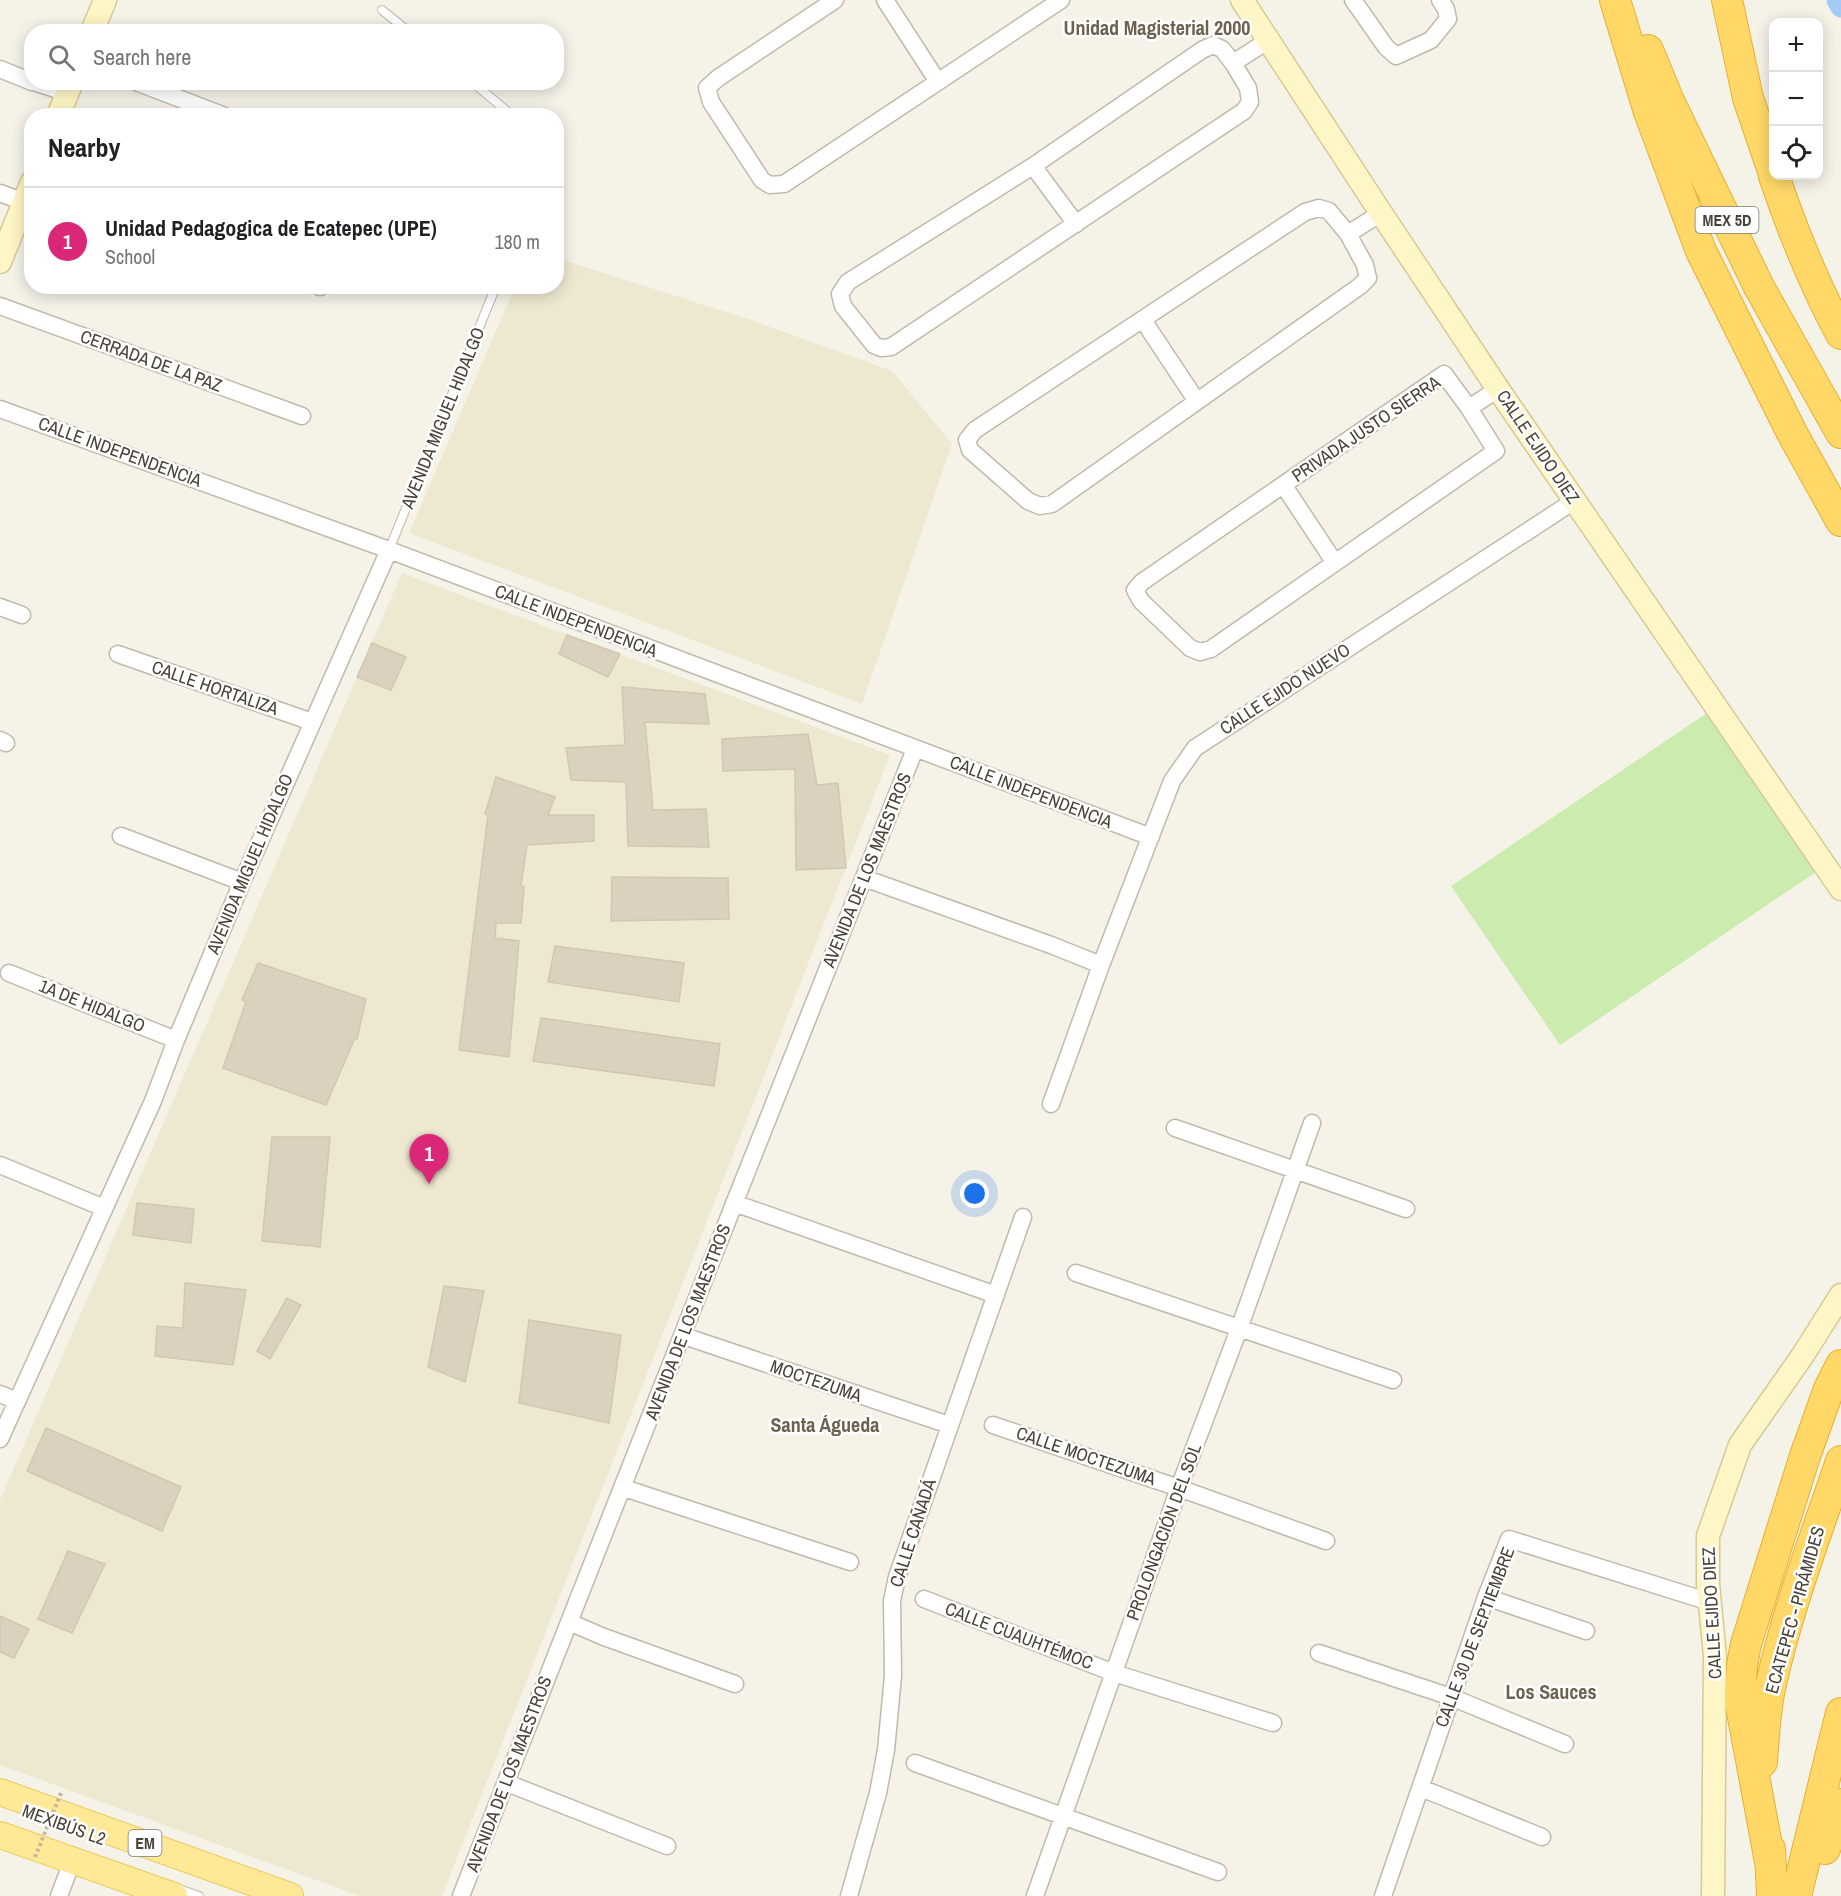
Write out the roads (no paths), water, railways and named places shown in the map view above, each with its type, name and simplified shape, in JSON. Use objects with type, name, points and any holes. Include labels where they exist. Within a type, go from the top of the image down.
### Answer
[{"type":"highway","points":[[1615,0],[1649,112],[1701,251],[1792,433],[1841,521]]},
{"type":"highway","name":"MEX 5D","points":[[1627,0],[1669,101],[1759,287],[1841,433]]},
{"type":"highway","name":"MEX 5D","points":[[1727,0],[1748,98],[1769,160]]},
{"type":"highway","name":"MEX 5D","points":[[1776,180],[1793,227],[1829,312],[1841,334]]},
{"type":"highway","points":[[1772,1882],[1740,1701],[1742,1665],[1746,1644],[1805,1456],[1829,1389],[1841,1365]]},
{"type":"highway","points":[[1772,1882],[1762,1761],[1753,1703],[1754,1680],[1790,1561],[1831,1438],[1841,1417]]},
{"type":"highway","name":"ECATEPEC - PIRÁMIDES","points":[[1762,1761],[1767,1707],[1776,1665],[1841,1461]]},
{"type":"highway","points":[[1796,1896],[1841,1713]]},
{"type":"highway","points":[[1808,1896],[1841,1804]]},
{"type":"main road","points":[[95,24],[105,0]]},
{"type":"main road","name":"CALLE EJIDO DIEZ","points":[[1242,0],[1498,389],[1841,890]]},
{"type":"main road","points":[[61,108],[69,90]]},
{"type":"main road","points":[[0,262],[24,202]]},
{"type":"main road","name":"CALLE EJIDO DIEZ","points":[[1713,1896],[1715,1656],[1708,1584],[1708,1536],[1740,1445],[1803,1355],[1841,1295]]},
{"type":"main road","name":"EM","points":[[0,1792],[290,1896]]},
{"type":"main road","name":"EM","points":[[0,1835],[174,1896]]},
{"type":"street","points":[[835,0],[718,78],[707,88],[711,102],[762,180],[770,185],[784,184],[1061,0]]},
{"type":"street","points":[[885,0],[938,82]]},
{"type":"street","points":[[1353,0],[1386,47],[1396,56],[1431,40],[1448,19],[1446,9],[1440,0]]},
{"type":"street","points":[[1233,63],[1269,40]]},
{"type":"street","points":[[1213,45],[1222,49],[1233,63],[1248,88],[1250,102],[1244,111],[891,347],[881,348],[874,345],[843,306],[840,294],[848,282],[1033,166],[1202,50],[1213,45]]},
{"type":"street","points":[[0,69],[24,78]]},
{"type":"street","points":[[157,90],[204,108]]},
{"type":"street","points":[[1033,166],[1076,224]]},
{"type":"street","points":[[0,193],[24,192]]},
{"type":"street","points":[[1319,208],[1329,211],[1348,234],[1365,265],[1368,278],[1360,286],[1052,504],[1040,506],[1028,501],[970,450],[968,440],[975,430],[1305,212],[1319,208]]},
{"type":"street","points":[[1348,234],[1381,213]]},
{"type":"street","name":"CERRADA DE LA PAZ","points":[[0,306],[302,416]]},
{"type":"street","points":[[1143,320],[1196,400]]},
{"type":"street","name":"PRIVADA JUSTO SIERRA","points":[[1444,374],[1469,408],[1496,451],[1211,649],[1200,652],[1190,648],[1141,601],[1135,590],[1142,582],[1444,374]]},
{"type":"street","points":[[1469,408],[1498,389]]},
{"type":"street","name":"CALLE INDEPENDENCIA","points":[[0,409],[389,550],[1151,837]]},
{"type":"street","name":"PRIVADA JUSTO SIERRA","points":[[1284,486],[1335,563]]},
{"type":"street","name":"CALLE EJIDO NUEVO","points":[[1051,1104],[1101,965],[1172,781],[1196,748],[1574,501]]},
{"type":"street","name":"AVENIDA MIGUEL HIDALGO","points":[[0,1439],[153,1101],[242,882],[389,550]]},
{"type":"street","points":[[0,607],[22,615]]},
{"type":"street","name":"CALLE HORTALIZA","points":[[118,654],[312,722]]},
{"type":"street","name":"AVENIDA DE LOS MAESTROS","points":[[461,1896],[915,749]]},
{"type":"street","points":[[122,836],[242,882]]},
{"type":"street","points":[[864,878],[1101,965]]},
{"type":"street","name":"1A DE HIDALGO","points":[[9,973],[176,1040]]},
{"type":"street","name":"PROLONGACIÓN DEL SOL","points":[[1035,1896],[1179,1488],[1239,1329],[1312,1123]]},
{"type":"street","points":[[1175,1128],[1406,1209]]},
{"type":"street","points":[[0,1165],[104,1208]]},
{"type":"street","points":[[734,1203],[996,1295]]},
{"type":"street","name":"CALLE CAÑADÁ","points":[[849,1896],[879,1793],[886,1750],[893,1676],[892,1601],[897,1577],[1023,1217]]},
{"type":"street","points":[[1076,1273],[1393,1380]]},
{"type":"street","name":"MOCTEZUMA","points":[[684,1336],[949,1425]]},
{"type":"street","points":[[0,1394],[17,1401]]},
{"type":"street","name":"CALLE MOCTEZUMA","points":[[993,1425],[1326,1541]]},
{"type":"street","points":[[624,1488],[850,1562]]},
{"type":"street","name":"CALLE 30 DE SEPTIEMBRE","points":[[1383,1896],[1451,1696],[1509,1539],[1710,1602]]},
{"type":"street","points":[[1486,1597],[1586,1631]]},
{"type":"street","name":"CALLE CUAUHTÉMOC","points":[[924,1599],[1114,1673],[1273,1723]]},
{"type":"street","points":[[569,1622],[604,1637],[735,1684]]},
{"type":"street","points":[[1319,1653],[1451,1696],[1565,1744]]},
{"type":"street","points":[[915,1763],[1218,1872]]},
{"type":"street","points":[[507,1783],[667,1846]]},
{"type":"street","points":[[1421,1788],[1542,1837]]},
{"type":"street","points":[[59,1896],[73,1859]]},
{"type":"lane","points":[[382,10],[399,24]]},
{"type":"lane","points":[[482,90],[503,108]]},
{"type":"lane","name":"AVENIDA MIGUEL HIDALGO","points":[[389,550],[493,294]]},
{"type":"lane","name":"MEXIBÚS L2","points":[[0,1802],[264,1896]]},
{"type":"lane","name":"MEXIBÚS L2","points":[[0,1826],[198,1896]]},
{"type":"waterway","points":[[1837,0],[1841,7]]},
{"type":"place","name":"Unidad Pedagogica de Ecatepec (UPE)","points":[[429,1184]]},
{"type":"district","name":"Unidad Magisterial 2000","points":[[1157,28]]},
{"type":"district","name":"Santa Águeda","points":[[825,1425]]},
{"type":"district","name":"Los Sauces","points":[[1551,1692]]}]
